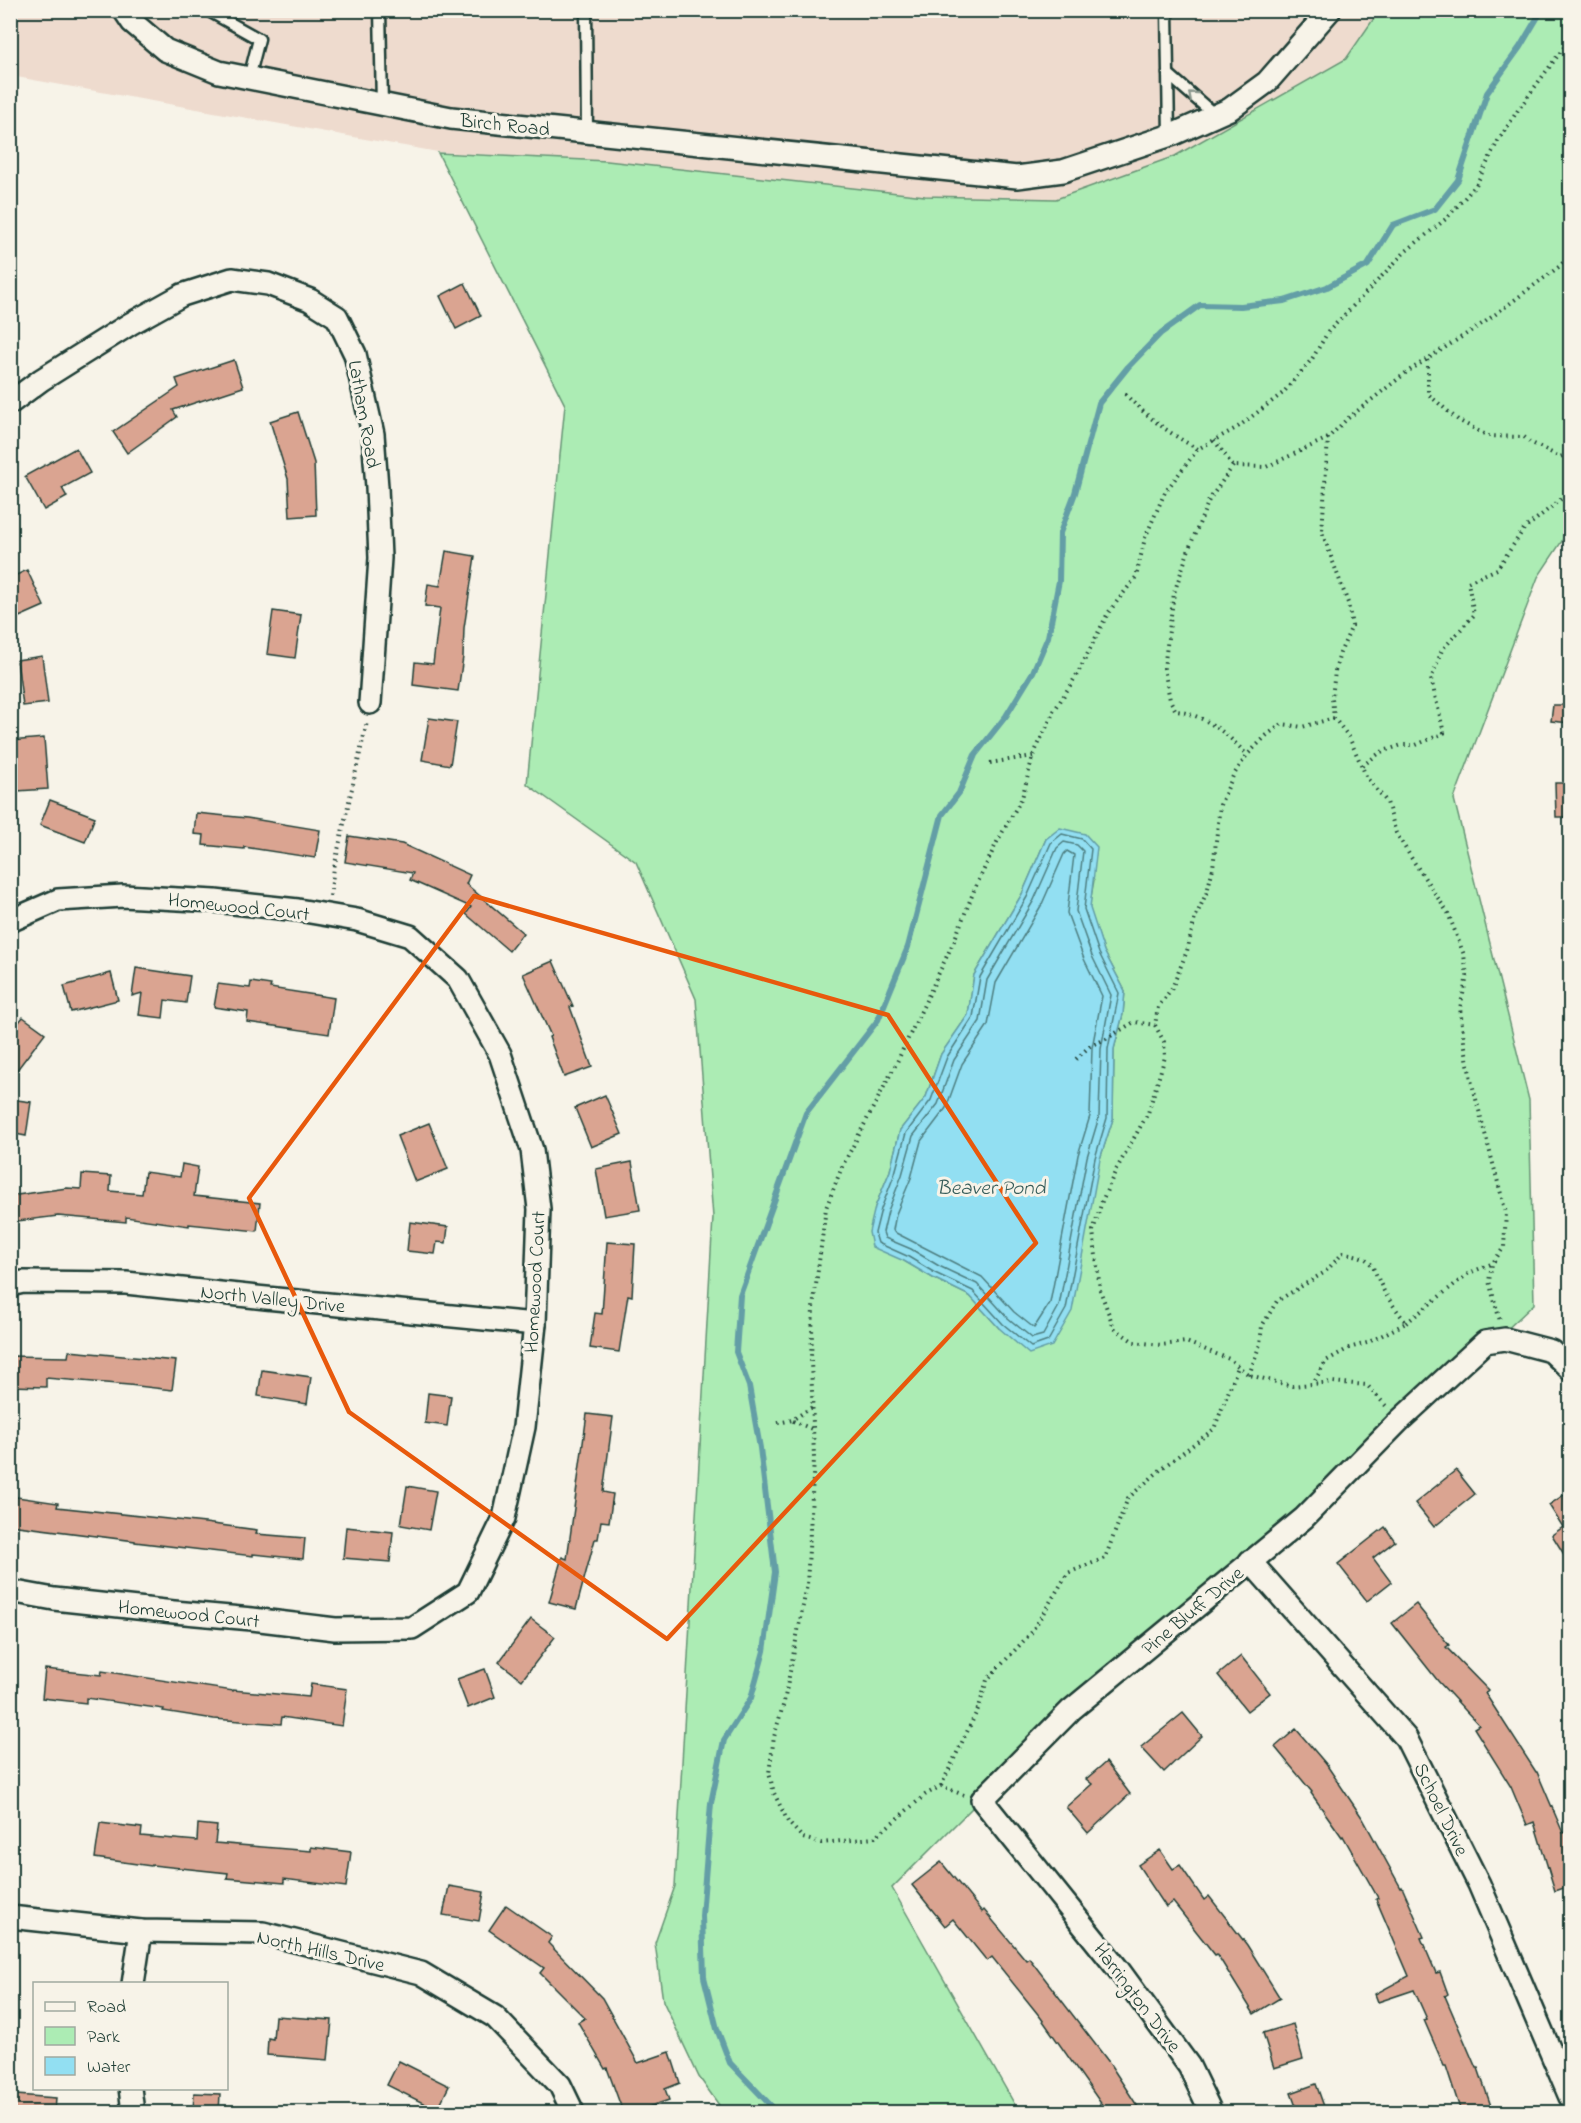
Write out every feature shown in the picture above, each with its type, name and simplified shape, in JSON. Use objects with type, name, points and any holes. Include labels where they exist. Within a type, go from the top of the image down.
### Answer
[{"type":"street","name":"Birch Road","points":[[124,10],[132,22],[165,50],[219,72],[451,118],[1017,177],[1063,171],[1169,136],[1230,109],[1267,82],[1330,10]]},
{"type":"street","name":"Latham Road","points":[[10,403],[41,380],[130,324],[182,295],[232,279],[268,284],[310,300],[337,317],[355,354],[373,434],[380,558],[370,704]]},
{"type":"street","name":"Homewood Court","points":[[10,921],[58,900],[123,896],[215,901],[328,915],[357,920],[410,936],[458,979],[500,1054],[532,1150],[539,1209],[535,1324],[524,1427],[504,1518],[468,1592],[412,1628],[324,1628],[98,1604],[10,1591]]},
{"type":"street","name":"North Valley Drive","points":[[10,1285],[23,1282],[126,1283],[535,1324]]},
{"type":"street","points":[[1495,1340],[1551,1351],[1570,1369]]},
{"type":"street","name":"Pine Bluff Drive","points":[[982,1800],[1071,1710],[1304,1518],[1399,1421],[1495,1340]]},
{"type":"street","name":"Schoel Drive","points":[[1250,1561],[1406,1737],[1479,1884],[1570,2097]]},
{"type":"street","name":"Harrington Drive","points":[[982,1800],[1118,1969],[1190,2066],[1211,2112]]},
{"type":"street","name":"North Hills Drive","points":[[10,1917],[141,1932],[263,1933],[421,1973],[495,2017],[560,2085],[573,2112]]},
{"type":"street","points":[[133,1982],[141,1932]]},
{"type":"street","points":[[130,2090],[133,2112]]},
{"type":"lane","points":[[207,10],[259,39],[249,78]]},
{"type":"lane","points":[[380,10],[382,105]]},
{"type":"lane","points":[[586,10],[587,132]]},
{"type":"lane","points":[[1167,10],[1169,136]]},
{"type":"lane","points":[[1168,74],[1216,116]]},
{"type":"path","points":[[1238,1367],[1214,1429],[1166,1464],[1128,1498],[1105,1558],[1068,1573],[1031,1633],[987,1680],[979,1707],[941,1786],[926,1795],[874,1838],[821,1844],[803,1838],[788,1822],[774,1793],[769,1773],[774,1737],[784,1702],[807,1585],[814,1459],[812,1429],[813,1308],[826,1208],[842,1167],[897,1062],[954,941],[975,888],[998,840],[1022,798],[1033,756],[1054,711],[1078,673],[1108,613],[1136,577],[1145,538],[1165,492],[1198,449],[1238,427],[1283,393],[1312,359],[1328,332],[1406,252],[1447,218],[1476,185],[1498,141],[1570,39]]},
{"type":"path","points":[[1233,466],[1266,467],[1328,438],[1347,419],[1407,372],[1485,322],[1560,266],[1570,254]]},
{"type":"path","points":[[1426,360],[1428,394],[1458,420],[1488,436],[1524,437],[1560,458],[1570,453]]},
{"type":"path","points":[[1125,394],[1144,414],[1198,449]]},
{"type":"path","points":[[1328,438],[1322,532],[1348,603],[1352,626],[1335,671],[1332,698],[1334,718],[1349,737],[1367,778],[1387,802],[1396,833],[1448,913],[1464,956],[1467,976],[1460,1008],[1464,1041],[1471,1080],[1506,1213],[1504,1246],[1492,1264],[1488,1281],[1495,1340]]},
{"type":"path","points":[[1214,440],[1233,466]]},
{"type":"path","points":[[1233,466],[1209,500],[1174,593],[1164,668],[1170,700],[1176,711],[1193,713],[1229,735],[1247,755]]},
{"type":"path","points":[[1362,766],[1381,752],[1402,745],[1416,745],[1444,733],[1431,679],[1442,650],[1474,615],[1468,582],[1497,569],[1524,529],[1570,492]]},
{"type":"path","points":[[1334,718],[1302,727],[1282,724],[1247,755],[1233,776],[1220,805],[1213,868],[1207,892],[1195,918],[1187,951],[1172,988],[1158,1007],[1155,1025],[1164,1042],[1165,1057],[1148,1113],[1116,1170],[1102,1202],[1093,1231],[1100,1290],[1114,1328],[1134,1342],[1161,1345],[1186,1342],[1229,1359],[1249,1375],[1292,1386],[1332,1382],[1367,1385],[1399,1421]]},
{"type":"path","points":[[328,915],[334,868],[367,726]]},
{"type":"path","points":[[990,763],[1033,756]]},
{"type":"path","points":[[1077,1059],[1090,1046],[1134,1023],[1155,1025]]},
{"type":"path","points":[[1249,1375],[1260,1344],[1262,1326],[1276,1301],[1325,1272],[1343,1253],[1358,1255],[1372,1264],[1382,1288],[1406,1323]]},
{"type":"path","points":[[1313,1384],[1326,1361],[1349,1348],[1382,1336],[1406,1323],[1469,1273],[1492,1264]]},
{"type":"path","points":[[778,1423],[792,1420],[813,1407]]},
{"type":"path","points":[[792,1420],[812,1429]]},
{"type":"path","points":[[941,1786],[982,1800]]},
{"type":"highlighted area","points":[[474,896],[888,1015],[1036,1243],[667,1639],[349,1412],[249,1198]]},
{"type":"shaded area","points":[[10,11],[1379,11],[1346,59],[1175,156],[1056,199],[925,196],[607,161],[438,152],[11,76]]},
{"type":"green space","points":[[1379,11],[1570,11],[1570,529],[1538,577],[1454,799],[1529,1100],[1534,1304],[1264,1557],[1008,1772],[892,1888],[1019,2112],[724,2112],[699,2077],[663,2001],[655,1943],[675,1886],[713,1217],[696,999],[636,862],[527,784],[565,405],[438,153],[607,161],[925,196],[1056,199],[1175,156],[1346,59]],"holes":[[[1046,839],[1094,880],[1089,908],[1104,951],[1125,991],[1123,1014],[1114,1049],[1113,1119],[1100,1159],[999,1328],[970,1296],[904,1261],[875,1207],[890,1171],[900,1130],[926,1097],[941,1054],[968,1015],[974,975],[1022,894]]]},
{"type":"water","name":"Beaver Pond","points":[[1060,828],[1085,834],[1097,847],[1090,908],[1104,951],[1125,991],[1123,1014],[1114,1049],[1113,1119],[1100,1159],[1072,1311],[1052,1346],[1029,1354],[999,1328],[970,1296],[872,1247],[869,1232],[875,1207],[890,1171],[900,1130],[926,1097],[941,1054],[968,1015],[974,975],[1022,894],[1046,839]]},
{"type":"building","points":[[465,283],[481,316],[456,329],[440,296]]},
{"type":"building","points":[[234,360],[243,387],[173,410],[177,417],[127,453],[113,432],[179,387],[176,379]]},
{"type":"building","points":[[298,412],[314,463],[316,515],[290,517],[288,479],[270,421]]},
{"type":"building","points":[[76,448],[90,473],[62,488],[67,497],[44,510],[25,476]]},
{"type":"building","points":[[446,551],[475,556],[464,628],[458,691],[413,685],[415,662],[433,664],[440,608],[425,606],[428,584],[440,586]]},
{"type":"building","points":[[27,570],[44,606],[10,621],[10,578]]},
{"type":"building","points":[[273,611],[301,615],[295,658],[267,654]]},
{"type":"building","points":[[42,656],[48,703],[23,706],[17,660]]},
{"type":"building","points":[[1553,705],[1570,705],[1570,723],[1551,721]]},
{"type":"building","points":[[429,718],[457,722],[450,765],[422,760]]},
{"type":"building","points":[[44,738],[48,789],[17,791],[16,763],[10,763],[10,741]]},
{"type":"building","points":[[1555,783],[1570,783],[1570,817],[1556,817]]},
{"type":"building","points":[[50,800],[95,817],[85,842],[40,825]]},
{"type":"building","points":[[196,813],[247,818],[320,830],[315,858],[244,847],[244,849],[203,845],[204,835],[194,834]]},
{"type":"building","points":[[349,836],[402,844],[470,875],[466,884],[523,933],[509,951],[466,914],[471,907],[410,880],[413,873],[345,862]]},
{"type":"building","points":[[553,961],[573,1006],[570,1007],[592,1067],[564,1077],[549,1037],[551,1036],[523,974]]},
{"type":"building","points":[[136,968],[190,976],[186,1003],[165,1000],[163,1018],[139,1015],[142,993],[132,996]]},
{"type":"building","points":[[111,973],[118,1000],[71,1012],[64,986]]},
{"type":"building","points":[[251,982],[271,985],[270,988],[334,998],[329,1034],[247,1022],[248,1012],[214,1007],[218,984],[250,988]]},
{"type":"building","points":[[23,1017],[45,1033],[10,1079],[10,1033]]},
{"type":"building","points":[[605,1095],[622,1134],[591,1147],[575,1108]]},
{"type":"building","points":[[10,1099],[31,1102],[26,1136],[10,1133]]},
{"type":"building","points":[[429,1123],[448,1169],[415,1182],[397,1136]]},
{"type":"building","points":[[632,1162],[640,1210],[604,1216],[596,1169]]},
{"type":"building","points":[[182,1164],[198,1167],[194,1196],[260,1203],[257,1231],[189,1224],[189,1226],[126,1217],[126,1222],[58,1216],[10,1222],[10,1196],[67,1188],[81,1189],[82,1174],[111,1176],[110,1191],[142,1194],[145,1172],[180,1177]]},
{"type":"building","points":[[410,1222],[448,1227],[446,1243],[437,1242],[435,1254],[407,1251]]},
{"type":"building","points":[[607,1242],[635,1244],[632,1296],[628,1295],[619,1352],[590,1348],[595,1313],[602,1314]]},
{"type":"building","points":[[69,1351],[176,1361],[172,1390],[46,1378],[46,1387],[10,1386],[10,1356],[68,1357]]},
{"type":"building","points":[[262,1370],[311,1377],[307,1404],[258,1396]]},
{"type":"building","points":[[428,1393],[451,1396],[447,1426],[425,1423]]},
{"type":"building","points":[[587,1414],[613,1417],[603,1492],[613,1494],[609,1522],[601,1521],[598,1539],[595,1539],[576,1609],[549,1602],[562,1557],[567,1559]]},
{"type":"building","points":[[1456,1470],[1475,1494],[1434,1527],[1415,1503]]},
{"type":"building","points":[[407,1486],[436,1491],[429,1530],[401,1525]]},
{"type":"building","points":[[1570,1491],[1570,1564],[1552,1535],[1563,1527],[1549,1505]]},
{"type":"building","points":[[10,1496],[58,1503],[57,1507],[205,1523],[257,1530],[256,1534],[305,1538],[303,1559],[253,1554],[253,1556],[10,1525]]},
{"type":"building","points":[[346,1527],[393,1532],[390,1562],[343,1558]]},
{"type":"building","points":[[1385,1527],[1395,1541],[1373,1558],[1391,1582],[1367,1601],[1338,1564]]},
{"type":"building","points":[[1416,1604],[1449,1645],[1446,1647],[1488,1690],[1485,1693],[1537,1772],[1563,1833],[1568,1832],[1570,1886],[1555,1891],[1534,1822],[1527,1825],[1511,1787],[1474,1728],[1479,1725],[1438,1681],[1392,1623]]},
{"type":"building","points":[[531,1619],[555,1637],[522,1680],[499,1662]]},
{"type":"building","points":[[1241,1656],[1270,1693],[1247,1711],[1218,1675]]},
{"type":"building","points":[[45,1669],[101,1675],[102,1671],[233,1691],[309,1697],[311,1684],[347,1689],[342,1726],[282,1717],[281,1724],[214,1719],[86,1698],[86,1703],[42,1698]]},
{"type":"building","points":[[485,1669],[495,1697],[468,1708],[457,1679]]},
{"type":"building","points":[[1183,1713],[1202,1736],[1164,1772],[1141,1747]]},
{"type":"building","points":[[1296,1729],[1326,1764],[1363,1819],[1402,1887],[1424,1937],[1421,1938],[1436,1973],[1440,1972],[1448,1994],[1445,1996],[1476,2068],[1478,2068],[1493,2112],[1461,2112],[1446,2066],[1444,2066],[1424,2020],[1427,2019],[1414,1990],[1378,2002],[1375,1994],[1409,1976],[1376,1899],[1378,1898],[1343,1836],[1312,1792],[1275,1747]]},
{"type":"building","points":[[1106,1762],[1130,1794],[1088,1833],[1066,1807],[1092,1784],[1086,1779]]},
{"type":"building","points":[[100,1823],[142,1828],[141,1836],[197,1841],[198,1824],[217,1826],[215,1843],[311,1851],[311,1847],[351,1852],[346,1887],[284,1879],[284,1883],[227,1878],[228,1873],[95,1858]]},
{"type":"building","points":[[1160,1850],[1173,1869],[1180,1865],[1204,1900],[1209,1896],[1247,1945],[1280,1998],[1254,2014],[1217,1954],[1215,1955],[1173,1902],[1166,1907],[1138,1865]]},
{"type":"building","points":[[941,1862],[1026,1960],[1029,1958],[1108,2061],[1138,2107],[1129,2112],[1107,2112],[1041,2018],[992,1957],[987,1961],[953,1919],[945,1926],[912,1885]]},
{"type":"building","points":[[449,1886],[484,1892],[479,1921],[443,1915]]},
{"type":"building","points":[[506,1905],[552,1937],[548,1943],[602,1998],[638,2063],[670,2052],[680,2083],[665,2089],[669,2100],[634,2112],[623,2112],[607,2068],[605,2069],[578,2022],[585,2018],[540,1973],[544,1968],[489,1930]]},
{"type":"building","points":[[275,2016],[332,2020],[328,2060],[267,2055],[268,2038],[273,2039]]},
{"type":"building","points":[[1293,2024],[1303,2059],[1274,2068],[1263,2033]]},
{"type":"building","points":[[399,2061],[449,2086],[437,2110],[387,2085]]},
{"type":"building","points":[[1316,2084],[1326,2112],[1298,2112],[1291,2093]]},
{"type":"building","points":[[194,2093],[220,2094],[219,2112],[193,2112]]},
{"type":"building","points":[[16,2095],[56,2098],[55,2112],[15,2112]]},
{"type":"waterway","points":[[777,2112],[730,2063],[717,2029],[704,1977],[702,1916],[711,1803],[724,1740],[751,1698],[764,1651],[775,1572],[760,1448],[749,1386],[736,1352],[740,1295],[806,1113],[878,1020],[908,947],[942,815],[959,793],[975,755],[1006,716],[1033,672],[1048,637],[1059,581],[1060,533],[1075,493],[1099,403],[1128,367],[1161,333],[1200,305],[1241,306],[1284,301],[1327,287],[1368,265],[1393,225],[1435,209],[1458,180],[1487,93],[1520,47],[1542,10]]}]
